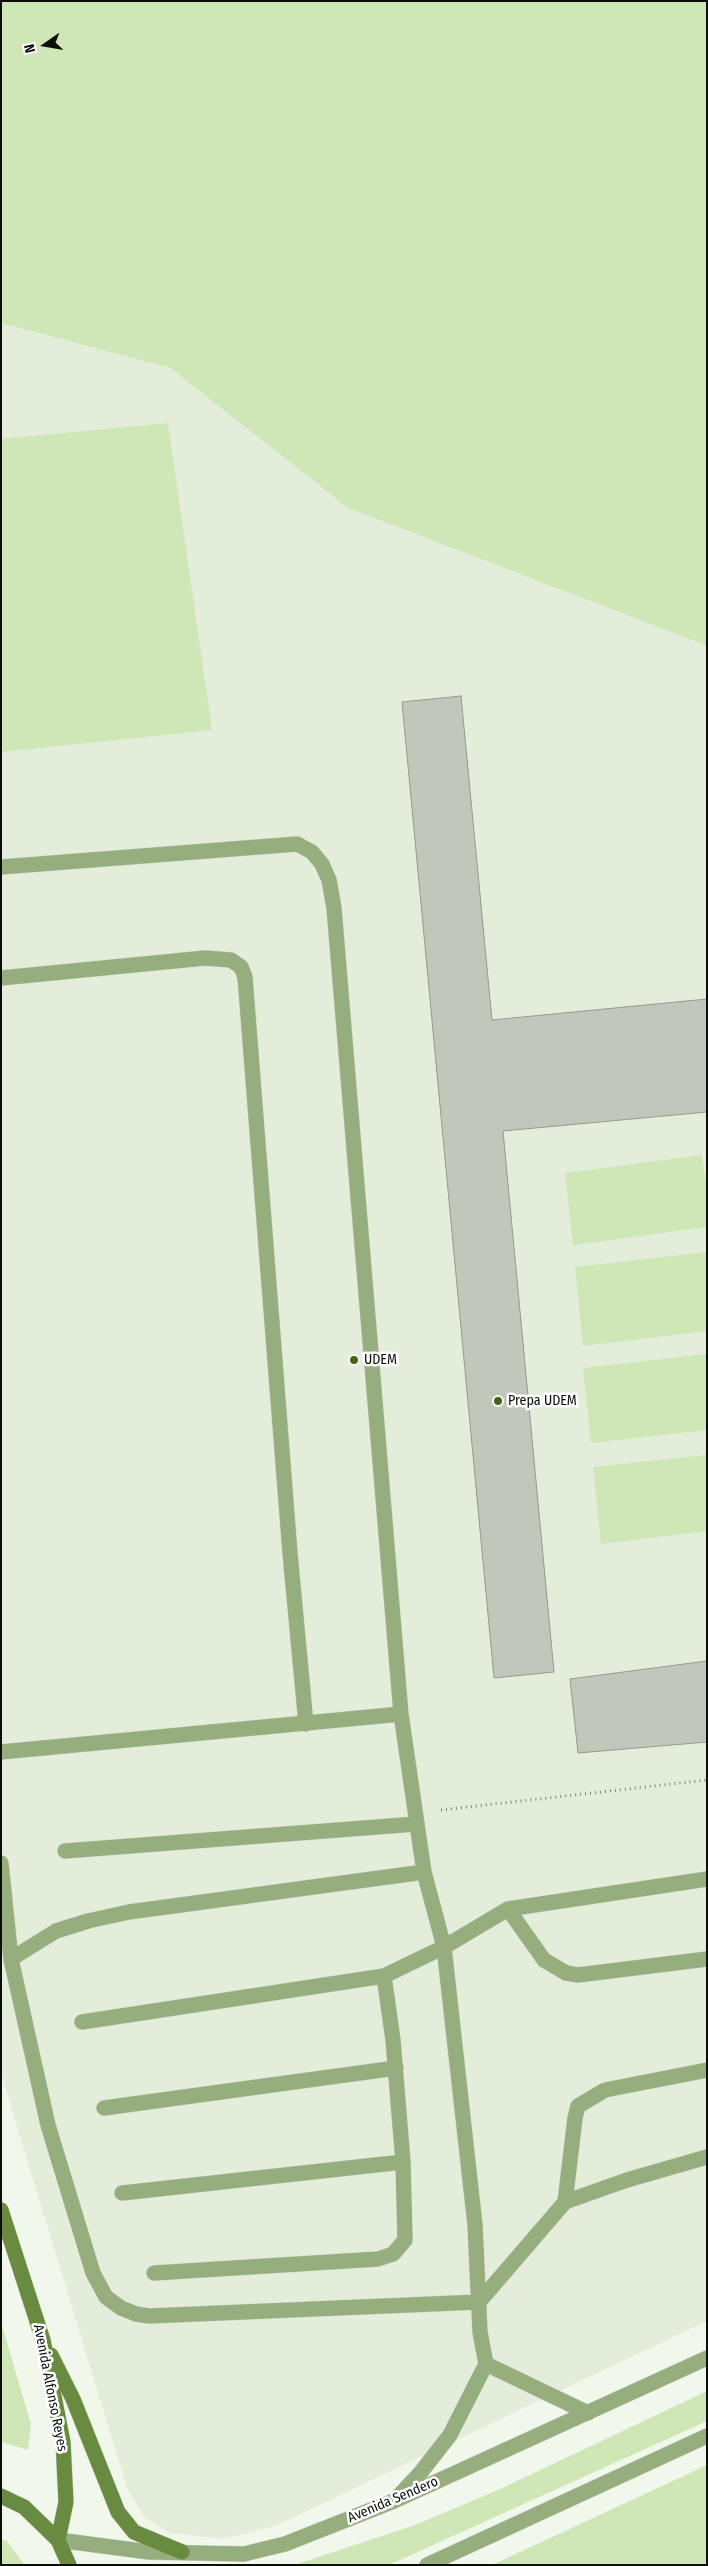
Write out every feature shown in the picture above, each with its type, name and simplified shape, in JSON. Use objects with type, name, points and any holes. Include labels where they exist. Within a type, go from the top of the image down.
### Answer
[{"type":"main road","name":"Avenida Alfonso Reyes","points":[[1,2210],[43,2340],[63,2442],[66,2502],[58,2540]]},
{"type":"main road","points":[[43,2340],[73,2399],[118,2512],[134,2532],[182,2552]]},
{"type":"main road","points":[[1,2496],[24,2507],[58,2540],[69,2565]]},
{"type":"street","points":[[1,867],[297,844],[312,852],[322,864],[329,880],[334,908],[401,1714],[424,1872],[444,1947],[475,2225],[480,2332],[486,2364],[450,2434],[421,2472],[394,2501]]},
{"type":"street","points":[[1,978],[205,958],[231,960],[241,967],[246,977],[289,1544],[306,1724]]},
{"type":"street","points":[[1,1752],[401,1714]]},
{"type":"street","points":[[65,1851],[416,1818]]},
{"type":"street","points":[[1,1863],[12,1959],[48,2125],[93,2273],[106,2297],[122,2308],[149,2316],[479,2302],[565,2202],[627,2180],[707,2157]]},
{"type":"street","points":[[12,1959],[56,1931],[96,1919],[130,1912],[424,1872]]},
{"type":"street","points":[[82,2022],[384,1976],[444,1947],[508,1909],[707,1878]]},
{"type":"street","points":[[508,1909],[544,1960],[566,1973],[578,1975],[707,1959]]},
{"type":"street","points":[[154,2273],[378,2259],[393,2254],[404,2240],[403,2162],[396,2068],[384,1976]]},
{"type":"street","points":[[104,2108],[396,2068]]},
{"type":"street","points":[[565,2202],[574,2118],[578,2106],[605,2090],[707,2070]]},
{"type":"street","points":[[122,2193],[403,2162]]},
{"type":"street","name":"Avenida Sendero","points":[[58,2540],[149,2552],[244,2554],[285,2544],[394,2501],[707,2358]]},
{"type":"street","points":[[486,2364],[588,2413]]},
{"type":"street","points":[[427,2565],[707,2436]]},
{"type":"street","points":[[226,2565],[244,2554]]},
{"type":"path","points":[[416,1818],[707,1780]]},
{"type":"shaded area","name":"UDEM","points":[[1,323],[170,368],[348,508],[707,646],[707,2321],[275,2526],[223,2539],[170,2533],[144,2517],[127,2488],[1,2074]]},
{"type":"green space","points":[[1,1],[707,1],[707,646],[348,508],[170,368],[1,323]]},
{"type":"green space","points":[[168,423],[212,730],[1,752],[1,439]]},
{"type":"green space","points":[[702,1155],[707,1190],[707,1227],[573,1245],[565,1173]]},
{"type":"green space","points":[[707,1252],[707,1331],[583,1346],[575,1267]]},
{"type":"green space","points":[[707,1354],[707,1430],[591,1443],[583,1368]]},
{"type":"green space","points":[[707,1455],[707,1531],[601,1544],[593,1467]]},
{"type":"green space","points":[[1,2322],[31,2424],[28,2450],[1,2442]]},
{"type":"green space","points":[[707,2391],[707,2421],[389,2565],[294,2565],[415,2525],[498,2490]]},
{"type":"green space","points":[[707,2465],[707,2565],[492,2565]]},
{"type":"green space","points":[[1,2539],[7,2541],[25,2565],[1,2565]]},
{"type":"building","name":"Prepa UDEM","points":[[461,696],[492,1020],[707,999],[707,1112],[503,1131],[554,1672],[494,1678],[402,702]]},
{"type":"building","points":[[707,1661],[707,1742],[578,1753],[570,1679]]},
{"type":"place","name":"UDEM","points":[[354,1360]]},
{"type":"place","name":"Prepa UDEM","points":[[498,1401]]}]
